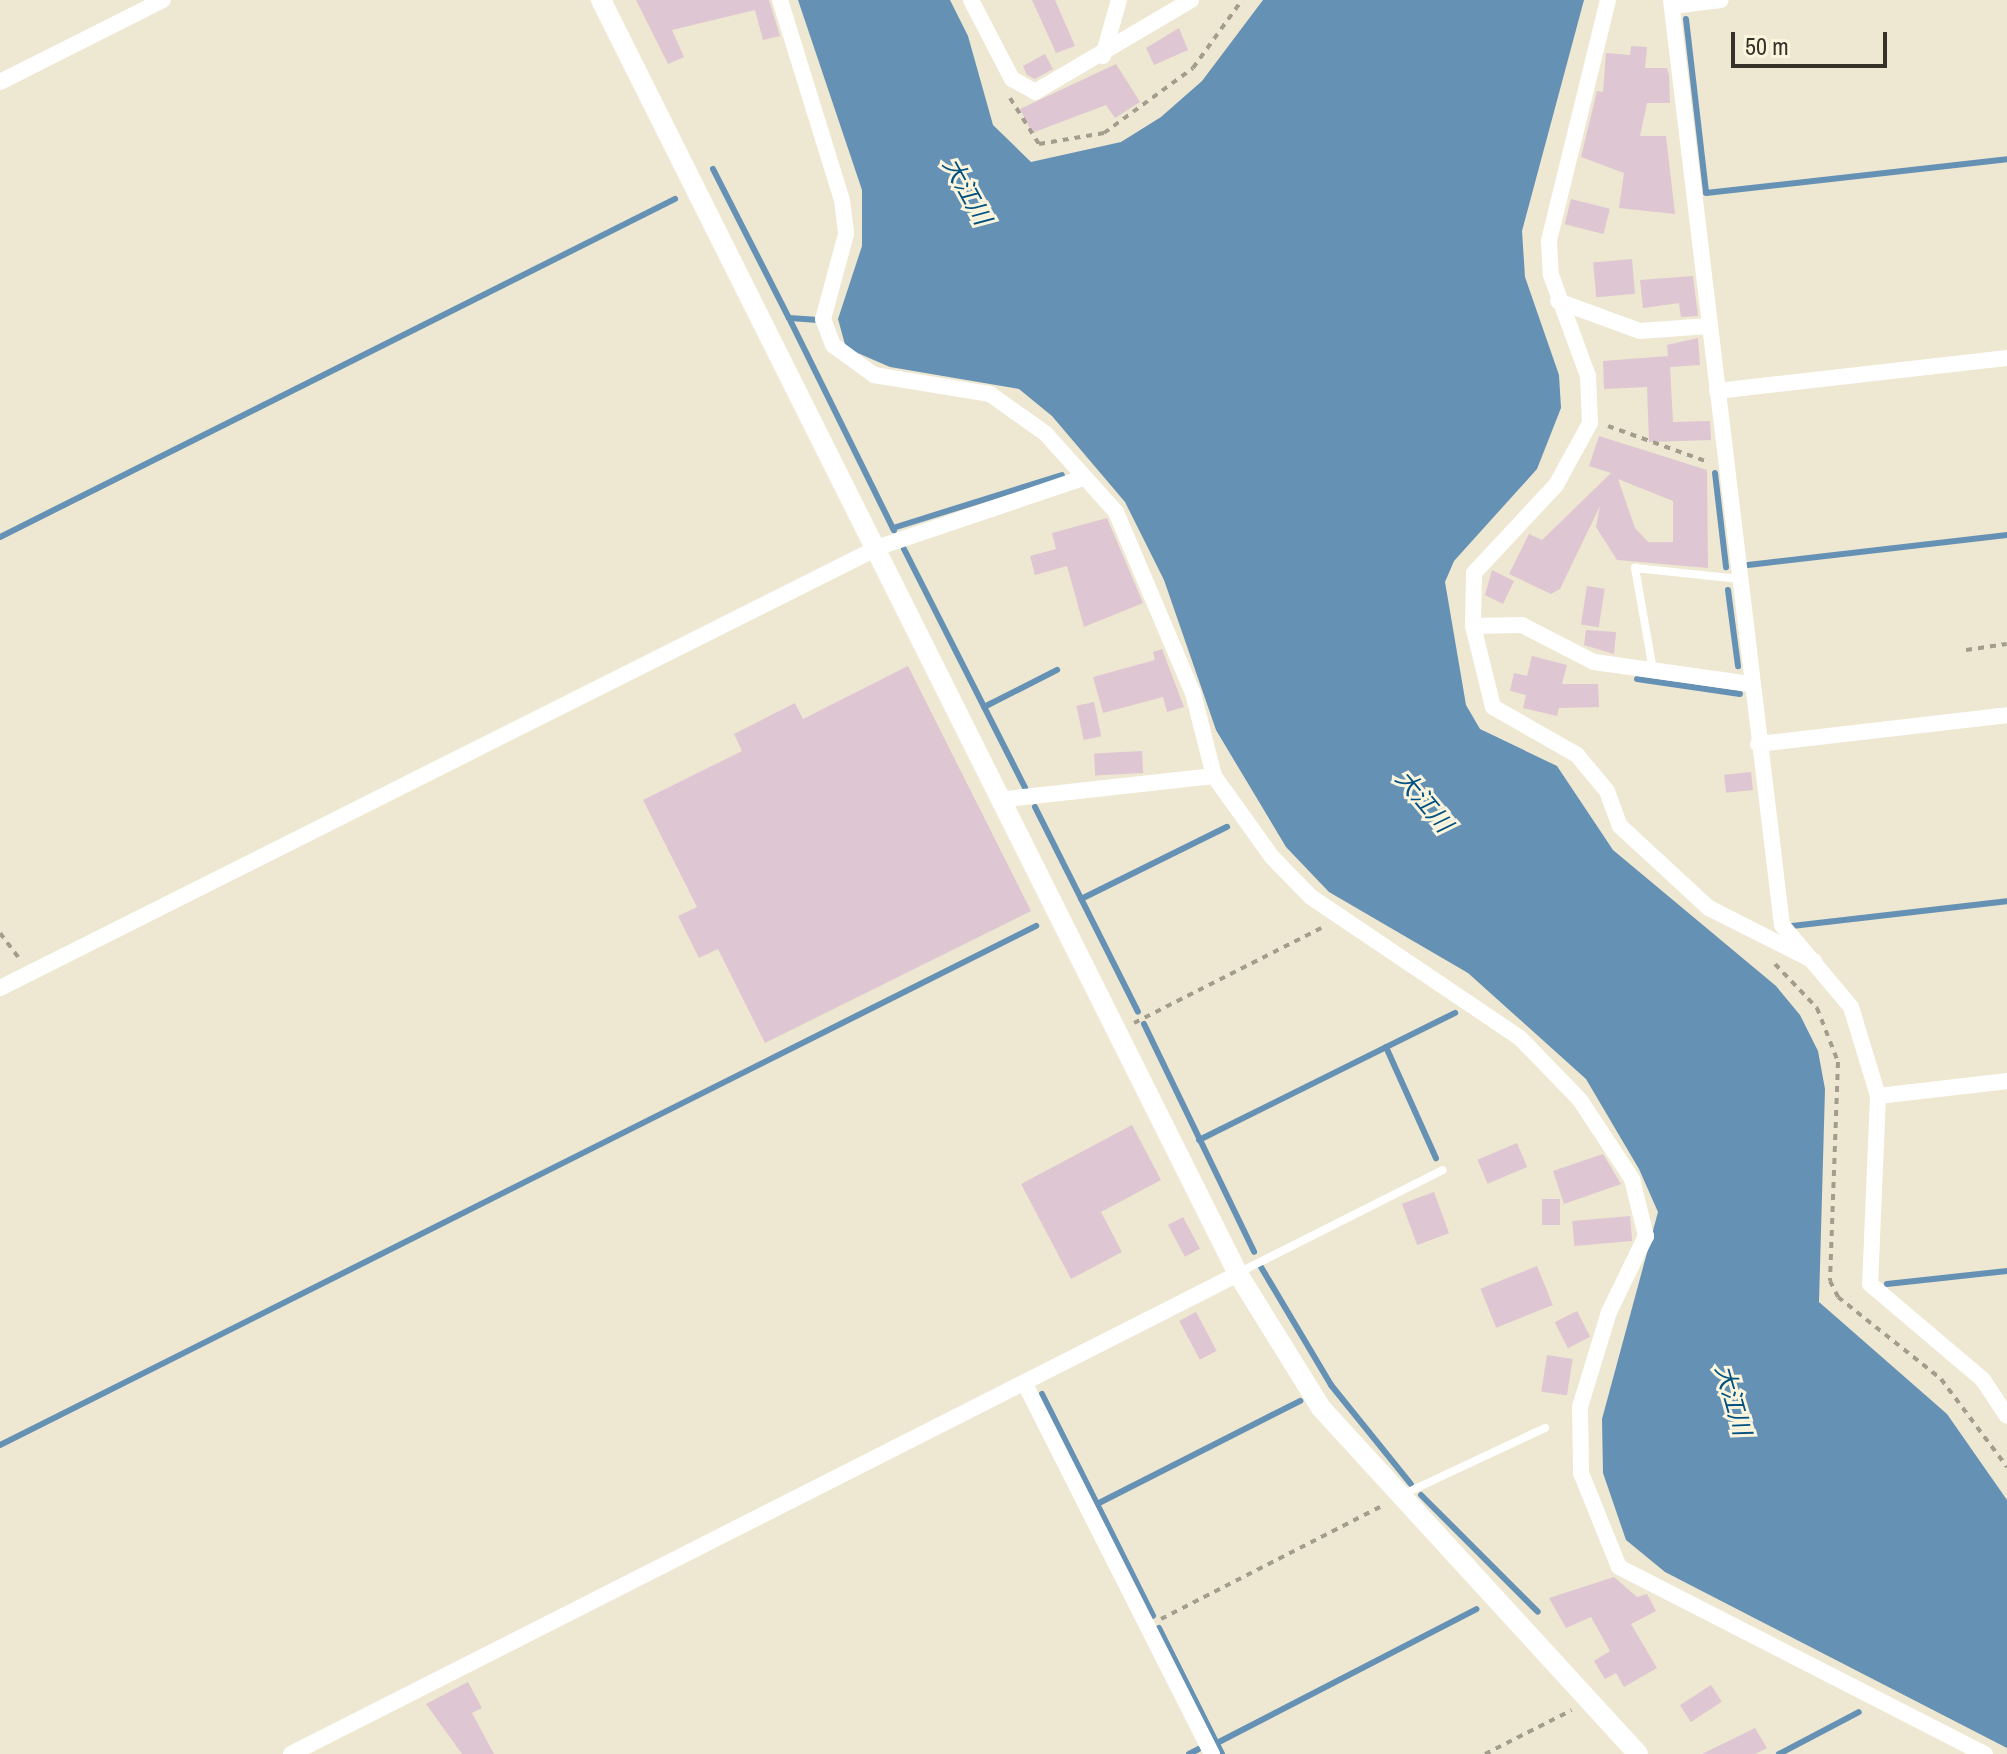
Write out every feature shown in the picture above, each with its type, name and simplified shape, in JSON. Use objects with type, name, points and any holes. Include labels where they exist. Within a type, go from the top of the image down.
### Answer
[{"type":"street","points":[[0,82],[163,0]]},
{"type":"street","points":[[601,0],[1006,799],[1238,1274],[1321,1408],[1396,1498],[1638,1754]]},
{"type":"street","points":[[780,0],[842,200],[846,234],[823,319],[833,345],[874,375],[990,394],[1021,409],[1116,512],[1157,595],[1214,776],[1311,897],[1520,1038],[1580,1100],[1632,1179],[1646,1236],[1609,1312],[1580,1407],[1581,1473],[1598,1530],[1619,1567],[1985,1754]]},
{"type":"street","points":[[971,0],[1012,79],[1035,92],[1103,56],[1191,0]]},
{"type":"street","points":[[1103,56],[1119,0]]},
{"type":"street","points":[[1608,0],[1554,208],[1551,275],[1588,376],[1590,423],[1556,485],[1474,573],[1473,626],[1493,707],[1577,755],[1607,791],[1620,826],[1709,908],[1819,963]]},
{"type":"street","points":[[1721,0],[1671,3],[1750,684],[1782,925],[1819,963],[1851,1007],[1878,1096],[1870,1284],[1983,1380],[2007,1416]]},
{"type":"street","points":[[1558,301],[1640,331],[1709,326]]},
{"type":"street","points":[[1717,391],[2007,358]]},
{"type":"street","points":[[0,988],[879,547],[1083,478]]},
{"type":"street","points":[[1473,626],[1522,625],[1594,662],[1750,684]]},
{"type":"street","points":[[1758,744],[2007,715]]},
{"type":"street","points":[[1006,799],[1214,776]]},
{"type":"street","points":[[1878,1096],[2007,1081]]},
{"type":"street","points":[[291,1754],[1238,1274]]},
{"type":"street","points":[[1025,1384],[1212,1754]]},
{"type":"lane","points":[[1653,670],[1635,568],[1739,579]]},
{"type":"lane","points":[[1238,1274],[1443,1170]]},
{"type":"lane","points":[[1396,1498],[1545,1428]]},
{"type":"path","points":[[1012,79],[1015,117],[1039,144],[1104,133],[1193,68],[1242,0]]},
{"type":"path","points":[[1590,423],[1637,431],[1657,446],[1726,468]]},
{"type":"path","points":[[1966,650],[2007,644]]},
{"type":"path","points":[[1120,1030],[1321,928]]},
{"type":"path","points":[[0,933],[30,973]]},
{"type":"path","points":[[1768,958],[1817,1008],[1838,1062],[1830,1281],[1838,1297],[1941,1379],[2007,1467]]},
{"type":"path","points":[[1148,1626],[1396,1498]]},
{"type":"path","points":[[1485,1754],[1590,1701]]},
{"type":"water","name":"大江川","points":[[798,0],[950,0],[968,36],[993,125],[1031,162],[1121,142],[1161,117],[1202,81],[1263,0],[1584,0],[1522,231],[1525,277],[1559,375],[1561,408],[1537,469],[1454,561],[1445,582],[1466,705],[1480,729],[1557,766],[1613,850],[1776,986],[1800,1015],[1818,1051],[1825,1089],[1819,1302],[1947,1414],[2007,1500],[2007,1748],[1665,1572],[1626,1540],[1603,1473],[1602,1419],[1658,1212],[1639,1169],[1586,1079],[1468,973],[1329,892],[1286,847],[1216,730],[1164,580],[1125,502],[1052,416],[1019,389],[890,367],[846,348],[838,319],[862,246],[862,190]]},
{"type":"building","points":[[636,0],[769,0],[780,36],[763,40],[755,10],[672,30],[684,57],[668,64]]},
{"type":"building","points":[[1032,0],[1055,0],[1075,46],[1056,53]]},
{"type":"building","points":[[1179,28],[1188,50],[1154,65],[1146,48]]},
{"type":"building","points":[[1631,46],[1647,47],[1645,68],[1667,68],[1669,75],[1670,103],[1647,103],[1640,136],[1666,136],[1675,214],[1619,208],[1624,173],[1581,157],[1597,91],[1603,92],[1606,53],[1630,55]]},
{"type":"building","points":[[1045,54],[1053,69],[1035,79],[1027,75],[1023,66]]},
{"type":"building","points":[[1116,64],[1140,102],[1115,118],[1106,105],[1032,133],[1020,109]]},
{"type":"building","points":[[1571,199],[1610,209],[1604,234],[1565,224]]},
{"type":"building","points":[[1632,259],[1635,294],[1596,297],[1593,262]]},
{"type":"building","points":[[1693,276],[1698,316],[1681,317],[1679,303],[1643,308],[1640,280]]},
{"type":"building","points":[[1698,338],[1700,365],[1670,367],[1673,422],[1710,421],[1711,440],[1649,442],[1647,387],[1604,389],[1603,361],[1668,356],[1667,345]]},
{"type":"building","points":[[1599,436],[1707,470],[1708,568],[1617,560],[1596,527],[1600,506],[1560,589],[1551,594],[1509,574],[1529,534],[1542,540],[1611,473],[1589,466]],"holes":[[[1618,479],[1673,501],[1673,542],[1648,542],[1635,528]]]},
{"type":"building","points":[[1107,518],[1143,603],[1084,627],[1067,566],[1035,575],[1030,556],[1056,549],[1052,533]]},
{"type":"building","points":[[1492,570],[1514,581],[1503,604],[1485,595]]},
{"type":"building","points":[[1587,586],[1605,589],[1599,627],[1581,625]]},
{"type":"building","points":[[1586,630],[1616,632],[1614,654],[1584,645]]},
{"type":"building","points":[[1162,649],[1184,707],[1167,712],[1163,697],[1103,713],[1093,677],[1155,660],[1153,652]]},
{"type":"building","points":[[1532,656],[1567,665],[1562,684],[1598,684],[1599,707],[1559,708],[1557,716],[1523,708],[1526,695],[1510,691],[1514,673],[1527,676]]},
{"type":"building","points":[[908,666],[1031,911],[765,1043],[718,949],[699,958],[678,916],[697,907],[643,800],[742,751],[734,734],[795,703],[803,719]]},
{"type":"building","points":[[1094,702],[1101,736],[1084,740],[1076,706]]},
{"type":"building","points":[[1142,751],[1143,773],[1095,775],[1094,754]]},
{"type":"building","points":[[1751,772],[1753,790],[1726,793],[1724,775]]},
{"type":"building","points":[[1132,1125],[1161,1180],[1101,1212],[1122,1252],[1071,1279],[1021,1184]]},
{"type":"building","points":[[1517,1143],[1527,1167],[1488,1184],[1477,1160]]},
{"type":"building","points":[[1603,1154],[1621,1184],[1564,1204],[1553,1171]]},
{"type":"building","points":[[1434,1192],[1449,1233],[1417,1245],[1402,1204]]},
{"type":"building","points":[[1542,1199],[1560,1199],[1560,1225],[1542,1225]]},
{"type":"building","points":[[1630,1216],[1632,1241],[1574,1246],[1572,1221]]},
{"type":"building","points":[[1183,1217],[1200,1249],[1185,1257],[1168,1225]]},
{"type":"building","points":[[1537,1266],[1553,1305],[1496,1328],[1480,1289]]},
{"type":"building","points":[[1577,1311],[1590,1337],[1568,1348],[1555,1322]]},
{"type":"building","points":[[1196,1312],[1217,1351],[1200,1360],[1179,1321]]},
{"type":"building","points":[[1547,1355],[1573,1359],[1567,1396],[1541,1392]]},
{"type":"building","points":[[1614,1577],[1637,1597],[1647,1594],[1656,1611],[1631,1624],[1657,1668],[1624,1687],[1616,1673],[1605,1679],[1594,1661],[1610,1651],[1591,1617],[1566,1628],[1549,1598]]},
{"type":"building","points":[[468,1682],[482,1708],[472,1713],[494,1754],[462,1754],[426,1704]]},
{"type":"building","points":[[1711,1685],[1722,1702],[1691,1722],[1680,1705]]},
{"type":"building","points":[[1755,1728],[1767,1748],[1755,1754],[1702,1754]]},
{"type":"waterway","points":[[1686,19],[1706,193],[2007,159]]},
{"type":"waterway","points":[[713,169],[789,318],[815,320]]},
{"type":"waterway","points":[[0,537],[675,199]]},
{"type":"waterway","points":[[789,318],[894,530]]},
{"type":"waterway","points":[[1715,473],[1726,567]]},
{"type":"waterway","points":[[893,528],[1062,475]]},
{"type":"waterway","points":[[1748,565],[2007,535]]},
{"type":"waterway","points":[[904,549],[1025,788]]},
{"type":"waterway","points":[[1728,590],[1738,666]]},
{"type":"waterway","points":[[984,707],[1057,670]]},
{"type":"waterway","points":[[1637,679],[1740,694]]},
{"type":"waterway","points":[[1035,807],[1138,1012]]},
{"type":"waterway","points":[[1081,899],[1227,827]]},
{"type":"waterway","points":[[1792,926],[2007,901]]},
{"type":"waterway","points":[[0,1445],[1036,926]]},
{"type":"waterway","points":[[1199,1140],[1455,1013]]},
{"type":"waterway","points":[[1144,1024],[1254,1252]]},
{"type":"waterway","points":[[1386,1047],[1436,1158]]},
{"type":"waterway","points":[[1261,1267],[1331,1385],[1411,1484]]},
{"type":"waterway","points":[[1887,1284],[2007,1271]]},
{"type":"waterway","points":[[1042,1394],[1153,1616]]},
{"type":"waterway","points":[[1097,1504],[1300,1401]]},
{"type":"waterway","points":[[1421,1495],[1538,1612]]},
{"type":"waterway","points":[[1217,1743],[1477,1609]]},
{"type":"waterway","points":[[1159,1628],[1222,1754]]},
{"type":"waterway","points":[[1779,1754],[1859,1712]]},
{"type":"waterway","points":[[1189,1754],[1199,1749]]}]
